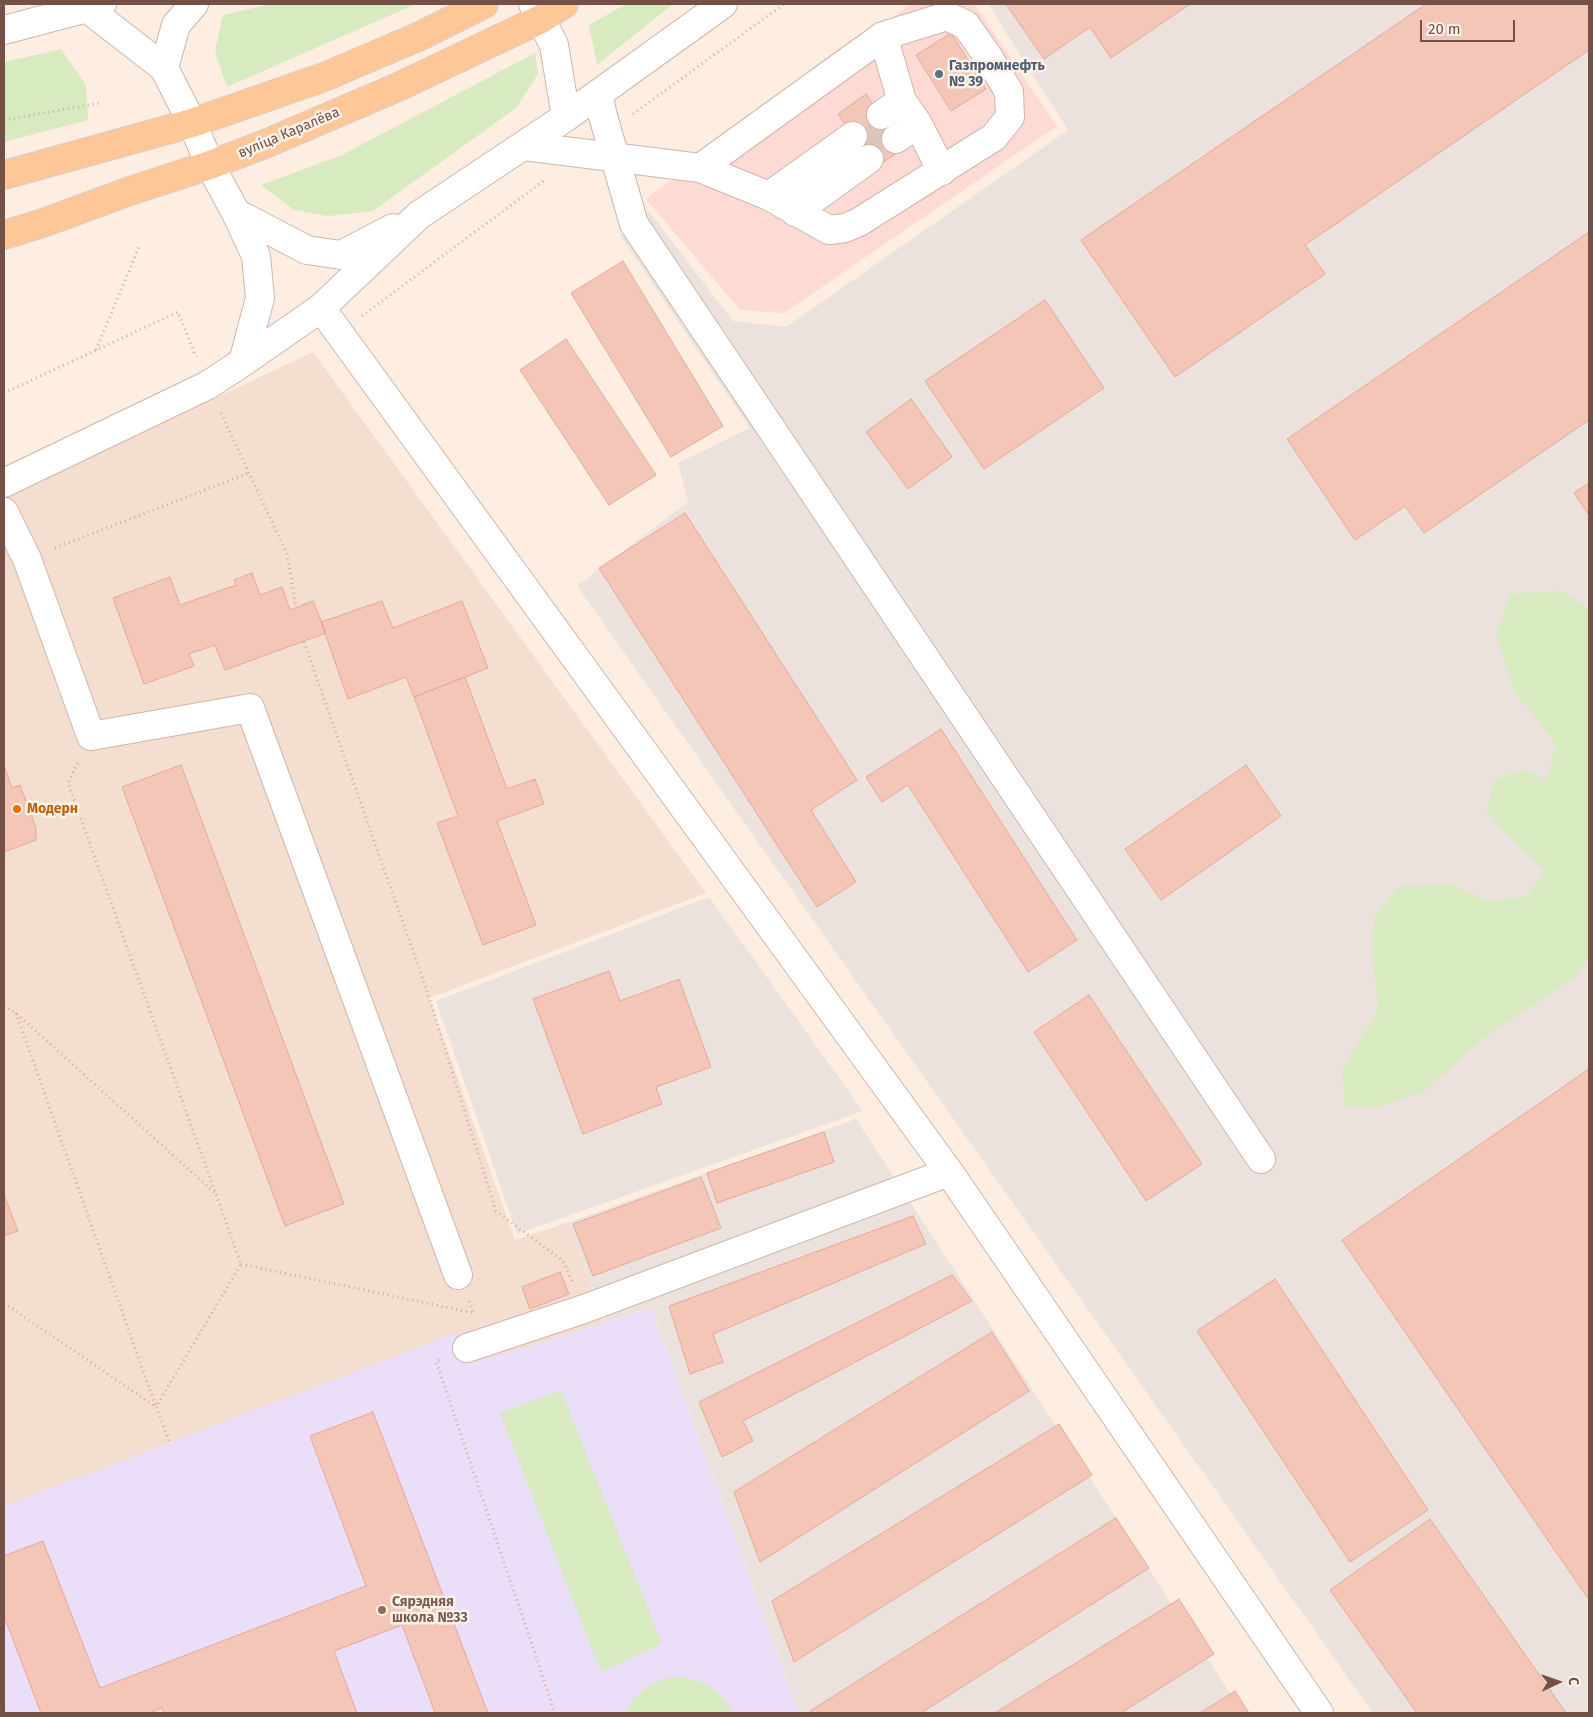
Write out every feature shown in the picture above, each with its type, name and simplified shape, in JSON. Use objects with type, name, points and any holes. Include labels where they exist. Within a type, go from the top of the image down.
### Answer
[{"type":"main road","points":[[4,175],[192,123],[324,77],[418,37],[484,4]]},
{"type":"main road","name":"вуліца Каралёва","points":[[4,235],[210,165],[265,144],[398,87],[537,11],[564,4]]},
{"type":"street","points":[[164,68],[176,25],[194,4]]},
{"type":"street","points":[[236,213],[306,250],[341,254],[419,214],[524,146],[566,118],[723,4]]},
{"type":"street","points":[[4,30],[95,6],[164,68],[256,256],[260,298],[243,362]]},
{"type":"street","points":[[537,11],[554,46],[566,118]]},
{"type":"street","points":[[524,146],[700,168],[782,204],[829,230],[844,228],[859,222],[994,137],[1010,117],[1009,92],[989,58],[966,25],[947,16],[884,36],[700,168]]},
{"type":"street","points":[[884,36],[899,120],[942,171]]},
{"type":"street","points":[[598,94],[634,224],[1261,1159]]},
{"type":"street","points":[[782,204],[861,147]]},
{"type":"street","points":[[4,483],[208,385],[321,308],[419,214]]},
{"type":"street","points":[[321,308],[949,1172],[1318,1713]]},
{"type":"street","points":[[4,512],[26,559],[91,736],[250,708],[458,1276]]},
{"type":"street","points":[[477,1345],[584,1310],[949,1172]]},
{"type":"path","points":[[4,120],[100,103]]},
{"type":"path","points":[[96,350],[138,246]]},
{"type":"path","points":[[26,559],[250,473]]},
{"type":"path","points":[[304,642],[427,991],[496,1210],[563,1260],[584,1310]]},
{"type":"path","points":[[91,736],[68,783],[241,1264]]},
{"type":"path","points":[[4,1006],[16,1013],[216,1194]]},
{"type":"path","points":[[16,1013],[170,1443]]},
{"type":"path","points":[[156,1407],[241,1264]]},
{"type":"path","points":[[241,1264],[474,1313]]},
{"type":"path","points":[[458,1276],[474,1313],[477,1345],[436,1361],[556,1713]]},
{"type":"path","points":[[4,1303],[156,1407]]},
{"type":"shaded area","points":[[911,4],[974,4],[1057,126],[784,313],[740,310],[646,199]]},
{"type":"shaded area","points":[[988,4],[1589,4],[1589,1713],[1373,1713],[577,586],[688,502],[678,463],[750,428],[620,235],[649,211],[733,321],[786,327],[1068,130]]},
{"type":"shaded area","points":[[313,352],[706,893],[429,998],[515,1240],[567,1223],[756,1713],[4,1713],[4,498]]},
{"type":"shaded area","points":[[709,897],[863,1111],[517,1234],[436,1001]]},
{"type":"shaded area","points":[[856,1119],[1243,1713],[799,1713],[651,1308],[606,1322],[567,1223]]},
{"type":"shaded area","name":"Сярэдняя школа №33","points":[[651,1308],[799,1713],[4,1713],[4,1506],[459,1332],[474,1363]]},
{"type":"green space","points":[[271,4],[416,4],[227,87],[215,51],[223,15]]},
{"type":"green space","points":[[626,4],[673,4],[597,65],[589,25]]},
{"type":"green space","points":[[61,49],[86,85],[88,120],[4,142],[4,62]]},
{"type":"green space","points":[[535,53],[538,74],[516,108],[373,211],[328,216],[294,210],[261,185],[342,155]]},
{"type":"green space","points":[[1561,591],[1589,609],[1589,959],[1572,979],[1488,1034],[1423,1092],[1376,1108],[1345,1106],[1342,1069],[1379,1009],[1372,957],[1374,917],[1398,887],[1448,884],[1488,901],[1527,897],[1546,871],[1508,836],[1487,811],[1494,780],[1525,769],[1546,781],[1557,744],[1515,692],[1496,635],[1511,594]]},
{"type":"green space","points":[[561,1390],[662,1644],[601,1672],[500,1413]]},
{"type":"green space","points":[[680,1677],[697,1680],[712,1687],[724,1698],[733,1713],[625,1713],[633,1699],[651,1684],[668,1678]]},
{"type":"building","points":[[1006,4],[1190,4],[1111,58],[1090,27],[1044,59]]},
{"type":"building","points":[[1426,4],[1589,4],[1589,50],[1305,245],[1325,274],[1175,377],[1081,240]]},
{"type":"building","points":[[951,33],[986,89],[951,111],[916,55]]},
{"type":"building","points":[[866,94],[903,149],[874,168],[838,114]]},
{"type":"building","points":[[1589,232],[1589,420],[1424,533],[1405,506],[1355,540],[1287,439]]},
{"type":"building","points":[[623,261],[723,426],[671,457],[571,293]]},
{"type":"building","points":[[1045,300],[1104,388],[984,469],[925,381]]},
{"type":"building","points":[[566,339],[656,475],[609,505],[520,370]]},
{"type":"building","points":[[911,399],[952,457],[908,489],[866,432]]},
{"type":"building","points":[[1589,483],[1589,515],[1574,493]]},
{"type":"building","points":[[685,513],[857,780],[811,810],[856,882],[817,907],[599,568]]},
{"type":"building","points":[[252,573],[260,595],[282,587],[290,610],[313,601],[326,633],[225,670],[215,645],[189,654],[194,666],[144,684],[113,598],[170,577],[180,605],[236,585],[234,580]]},
{"type":"building","points":[[382,601],[393,628],[462,601],[488,668],[414,697],[406,677],[348,699],[321,622]]},
{"type":"building","points":[[465,677],[507,789],[535,779],[544,804],[497,821],[536,925],[483,945],[437,823],[458,816],[414,697]]},
{"type":"building","points":[[941,729],[1077,940],[1028,972],[908,785],[882,802],[866,777]]},
{"type":"building","points":[[181,765],[344,1204],[285,1226],[122,787]]},
{"type":"building","points":[[1246,765],[1281,816],[1161,900],[1125,849]]},
{"type":"building","name":"Модерн","points":[[4,766],[12,788],[20,785],[36,828],[36,840],[4,852]]},
{"type":"building","points":[[609,971],[620,1001],[679,979],[711,1067],[656,1087],[662,1104],[583,1134],[533,999]]},
{"type":"building","points":[[1089,995],[1202,1164],[1146,1201],[1034,1032]]},
{"type":"building","points":[[1589,1069],[1589,1600],[1342,1240]]},
{"type":"building","points":[[824,1132],[834,1162],[717,1203],[707,1173]]},
{"type":"building","points":[[701,1177],[721,1228],[593,1276],[573,1224]]},
{"type":"building","points":[[4,1195],[18,1231],[4,1236]]},
{"type":"building","points":[[913,1216],[926,1244],[713,1334],[723,1362],[690,1374],[669,1306]]},
{"type":"building","points":[[560,1272],[569,1294],[530,1309],[522,1287]]},
{"type":"building","points":[[952,1275],[972,1301],[743,1421],[753,1441],[722,1457],[699,1402]]},
{"type":"building","points":[[1275,1279],[1428,1510],[1350,1562],[1197,1331]]},
{"type":"building","points":[[992,1332],[1029,1391],[760,1562],[734,1492]]},
{"type":"building","points":[[373,1412],[488,1713],[435,1713],[402,1625],[334,1651],[357,1713],[164,1713],[162,1708],[150,1713],[41,1713],[4,1616],[4,1556],[43,1541],[100,1688],[366,1586],[310,1436]]},
{"type":"building","points":[[1059,1424],[1092,1475],[794,1662],[772,1601]]},
{"type":"building","points":[[1116,1518],[1149,1568],[921,1713],[811,1713],[810,1711]]},
{"type":"building","points":[[1430,1519],[1566,1713],[1417,1713],[1330,1590]]},
{"type":"building","points":[[1179,1599],[1214,1654],[1121,1713],[995,1713]]},
{"type":"building","points":[[1235,1691],[1249,1713],[1200,1713]]},
{"type":"tunnel","points":[[861,148],[889,127]]},
{"type":"place","name":"Газпромнефть № 39","points":[[939,74]]},
{"type":"place","name":"Модерн","points":[[17,809]]},
{"type":"place","name":"Сярэдняя школа №33","points":[[382,1610]]}]
